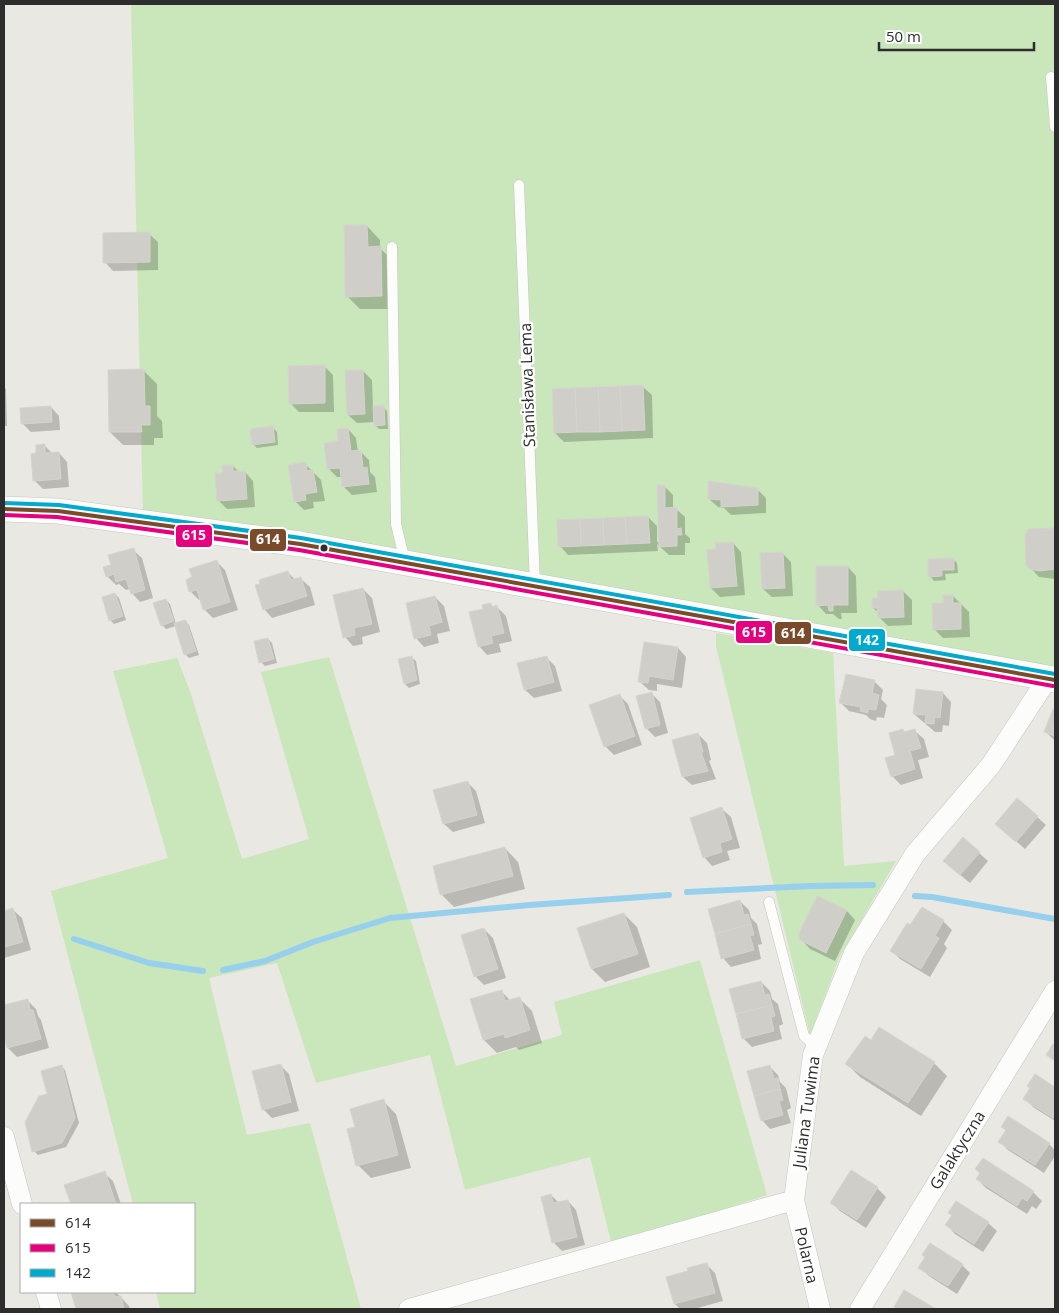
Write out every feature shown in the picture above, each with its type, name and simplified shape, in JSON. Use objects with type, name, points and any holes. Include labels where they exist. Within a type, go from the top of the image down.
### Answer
[{"type":"street","points":[[4,509],[68,513],[300,544],[1053,674]]},
{"type":"street","name":"Juliana Tuwima","points":[[794,1200],[812,1056],[854,953],[915,854],[992,765],[1053,674]]},
{"type":"street","name":"Galaktyczna","points":[[860,1309],[1055,991]]},
{"type":"street","points":[[4,1137],[22,1203]]},
{"type":"street","points":[[409,1309],[794,1200]]},
{"type":"street","name":"Polarna","points":[[794,1200],[820,1309]]},
{"type":"street","points":[[46,1293],[51,1309]]},
{"type":"lane","points":[[1051,77],[1055,126]]},
{"type":"lane","name":"Stanisława Lema","points":[[518,185],[535,586]]},
{"type":"lane","points":[[392,247],[396,524],[405,563]]},
{"type":"lane","points":[[770,902],[804,1036],[816,1047]]},
{"type":"green space","points":[[131,4],[1055,4],[1055,675],[143,512]]},
{"type":"green space","points":[[716,633],[833,653],[844,866],[896,861],[839,958],[810,1035],[716,646]]},
{"type":"green space","points":[[329,657],[456,1066],[562,1035],[554,1002],[700,960],[767,1195],[612,1246],[590,1157],[465,1190],[430,1055],[316,1083],[277,963],[209,978],[247,1135],[310,1123],[361,1309],[160,1309],[156,1293],[195,1293],[195,1203],[133,1203],[51,891],[168,858],[113,671],[177,658],[190,691],[242,859],[309,839],[261,672]]},
{"type":"building","points":[[344,225],[367,225],[368,247],[381,246],[382,296],[345,297]]},
{"type":"building","points":[[150,232],[150,262],[103,263],[103,233]]},
{"type":"building","points":[[325,365],[325,403],[289,404],[288,366]]},
{"type":"building","points":[[144,369],[145,406],[150,406],[150,425],[141,425],[142,432],[109,432],[108,370]]},
{"type":"building","points":[[345,370],[363,370],[365,414],[347,415]]},
{"type":"building","points":[[643,385],[645,430],[622,431],[620,386]]},
{"type":"building","points":[[620,386],[622,431],[600,432],[598,387]]},
{"type":"building","points":[[598,387],[600,432],[577,432],[575,388]]},
{"type":"building","points":[[575,388],[577,432],[554,433],[552,389]]},
{"type":"building","points":[[384,405],[385,425],[374,426],[373,406]]},
{"type":"building","points":[[51,406],[52,422],[21,424],[20,408]]},
{"type":"building","points":[[273,426],[275,442],[252,445],[250,429]]},
{"type":"building","points":[[348,428],[351,451],[361,450],[363,468],[367,467],[369,484],[342,487],[340,468],[327,469],[324,443],[338,441],[337,429]]},
{"type":"building","points":[[45,444],[45,453],[59,452],[61,479],[33,481],[31,454],[36,453],[36,445]]},
{"type":"building","points":[[306,462],[307,471],[313,470],[317,492],[305,494],[306,500],[294,502],[288,465]]},
{"type":"building","points":[[222,465],[233,465],[233,471],[245,471],[247,499],[217,501],[215,473],[223,473]]},
{"type":"building","points":[[708,481],[758,488],[758,505],[721,507],[721,500],[708,499]]},
{"type":"building","points":[[657,485],[665,485],[665,508],[677,507],[677,529],[681,528],[682,535],[677,535],[677,546],[659,547]]},
{"type":"building","points":[[648,516],[650,543],[627,544],[625,517]]},
{"type":"building","points":[[625,517],[627,544],[604,545],[603,518]]},
{"type":"building","points":[[603,518],[604,545],[581,546],[580,519]]},
{"type":"building","points":[[580,519],[581,546],[558,547],[557,520]]},
{"type":"building","points":[[1055,528],[1055,569],[1040,571],[1029,569],[1026,565],[1025,534],[1029,529]]},
{"type":"building","points":[[733,542],[737,586],[710,588],[707,550],[716,549],[715,543]]},
{"type":"building","points":[[134,548],[145,590],[131,594],[126,579],[116,582],[114,574],[106,577],[103,567],[111,565],[108,555]]},
{"type":"building","points":[[783,552],[785,588],[762,589],[760,553]]},
{"type":"building","points":[[954,558],[954,570],[942,570],[942,576],[928,577],[928,559]]},
{"type":"building","points":[[217,560],[230,602],[203,610],[197,590],[189,592],[186,580],[192,577],[189,569]]},
{"type":"building","points":[[816,566],[848,566],[848,605],[833,605],[833,611],[829,611],[828,605],[816,606]]},
{"type":"building","points":[[288,571],[291,580],[301,577],[307,596],[263,610],[255,585],[260,584],[259,580]]},
{"type":"building","points":[[363,588],[372,624],[354,628],[355,635],[343,638],[333,595]]},
{"type":"building","points":[[903,590],[904,617],[878,618],[877,608],[872,608],[872,598],[878,598],[877,591]]},
{"type":"building","points":[[115,593],[123,616],[109,621],[102,597]]},
{"type":"building","points":[[943,595],[953,595],[953,603],[961,603],[961,629],[933,630],[932,603],[944,603]]},
{"type":"building","points":[[435,596],[442,622],[429,626],[431,635],[414,639],[406,603]]},
{"type":"building","points":[[166,599],[174,621],[161,626],[153,603]]},
{"type":"building","points":[[491,603],[492,607],[497,605],[504,633],[491,636],[493,643],[478,647],[469,612],[483,609],[482,605]]},
{"type":"building","points":[[186,620],[196,651],[184,655],[174,623]]},
{"type":"building","points":[[268,638],[274,659],[259,663],[254,641]]},
{"type":"building","points":[[644,642],[678,647],[673,680],[649,676],[648,683],[638,682]]},
{"type":"building","points":[[412,656],[417,680],[404,684],[398,659]]},
{"type":"building","points":[[547,656],[554,682],[524,690],[517,663]]},
{"type":"building","points":[[846,674],[875,680],[872,693],[879,695],[876,710],[868,709],[868,713],[860,711],[861,707],[839,703]]},
{"type":"building","points":[[916,689],[943,692],[940,718],[935,717],[934,724],[925,723],[926,715],[913,714]]},
{"type":"building","points":[[652,692],[660,725],[645,729],[636,696]]},
{"type":"building","points":[[620,694],[635,736],[604,747],[589,705]]},
{"type":"building","points":[[1053,709],[1055,709],[1055,736],[1044,732]]},
{"type":"building","points":[[903,729],[904,732],[915,729],[921,748],[910,751],[915,769],[891,777],[885,758],[895,755],[889,733]]},
{"type":"building","points":[[698,733],[703,752],[701,752],[708,771],[682,777],[672,740]]},
{"type":"building","points":[[468,781],[477,815],[443,824],[433,790]]},
{"type":"building","points":[[1017,798],[1038,816],[1016,842],[995,824]]},
{"type":"building","points":[[722,807],[732,839],[720,843],[722,852],[703,858],[690,818]]},
{"type":"building","points":[[963,837],[980,852],[960,875],[943,861]]},
{"type":"building","points":[[505,847],[513,876],[440,895],[433,866]]},
{"type":"building","points":[[817,896],[847,910],[826,953],[800,940],[799,933]]},
{"type":"building","points":[[740,900],[744,915],[748,914],[751,924],[715,934],[708,909]]},
{"type":"building","points":[[922,907],[944,920],[935,936],[939,938],[921,969],[890,951],[907,923],[910,925]]},
{"type":"building","points":[[13,908],[23,942],[4,947],[4,911]]},
{"type":"building","points":[[624,913],[638,954],[591,969],[577,928]]},
{"type":"building","points":[[751,924],[754,935],[750,936],[754,950],[721,959],[715,934]]},
{"type":"building","points":[[484,928],[498,969],[474,977],[461,935]]},
{"type":"building","points":[[761,981],[765,995],[769,994],[772,1005],[736,1014],[729,989]]},
{"type":"building","points":[[502,990],[505,1001],[520,997],[530,1030],[505,1038],[504,1034],[483,1040],[470,999]]},
{"type":"building","points":[[28,999],[41,1039],[7,1048],[4,1036],[4,1005]]},
{"type":"building","points":[[772,1005],[775,1016],[771,1017],[774,1031],[742,1039],[736,1014]]},
{"type":"building","points":[[879,1027],[935,1062],[908,1103],[845,1064],[865,1036],[871,1040]]},
{"type":"building","points":[[1053,1044],[1055,1046],[1055,1061],[1046,1055]]},
{"type":"building","points":[[281,1064],[291,1102],[262,1110],[252,1071]]},
{"type":"building","points":[[62,1065],[75,1118],[62,1143],[32,1152],[25,1122],[39,1096],[47,1094],[41,1071]]},
{"type":"building","points":[[770,1065],[774,1079],[778,1078],[780,1089],[754,1096],[747,1071]]},
{"type":"building","points":[[1035,1074],[1055,1087],[1055,1114],[1053,1118],[1023,1099],[1030,1088],[1027,1086]]},
{"type":"building","points":[[780,1089],[783,1100],[779,1101],[783,1115],[761,1121],[754,1096]]},
{"type":"building","points":[[384,1099],[398,1155],[356,1166],[347,1129],[355,1127],[350,1109]]},
{"type":"building","points":[[1008,1116],[1050,1143],[1035,1165],[998,1142],[1006,1130],[1001,1127]]},
{"type":"building","points":[[983,1158],[1034,1191],[1027,1201],[1022,1198],[1017,1206],[976,1179],[980,1173],[975,1169]]},
{"type":"building","points":[[851,1170],[878,1187],[857,1220],[830,1203]]},
{"type":"building","points":[[105,1171],[116,1203],[71,1203],[64,1185]]},
{"type":"building","points":[[551,1194],[553,1203],[568,1200],[577,1237],[552,1243],[541,1197]]},
{"type":"building","points":[[956,1201],[989,1222],[974,1244],[945,1225],[952,1215],[948,1213]]},
{"type":"building","points":[[930,1243],[963,1264],[948,1286],[918,1268],[925,1257],[922,1255]]},
{"type":"building","points":[[707,1263],[715,1293],[674,1304],[666,1277],[688,1271],[687,1268]]},
{"type":"building","points":[[904,1290],[936,1309],[898,1309],[894,1307]]},
{"type":"building","points":[[71,1293],[113,1293],[115,1297],[121,1296],[124,1309],[86,1308],[76,1309]]},
{"type":"waterway","points":[[687,892],[873,885]]},
{"type":"waterway","points":[[223,970],[265,961],[313,942],[390,918],[669,895]]},
{"type":"waterway","points":[[915,896],[932,897],[1055,919]]},
{"type":"waterway","points":[[74,939],[149,963],[203,971]]},
{"type":"transit line","name":"142","points":[[4,503],[59,505],[301,538],[1055,674]]},
{"type":"transit line","name":"614","points":[[4,509],[58,511],[300,544],[1055,680]]},
{"type":"transit line","name":"615","points":[[4,515],[57,517],[299,550],[1053,686]]}]
